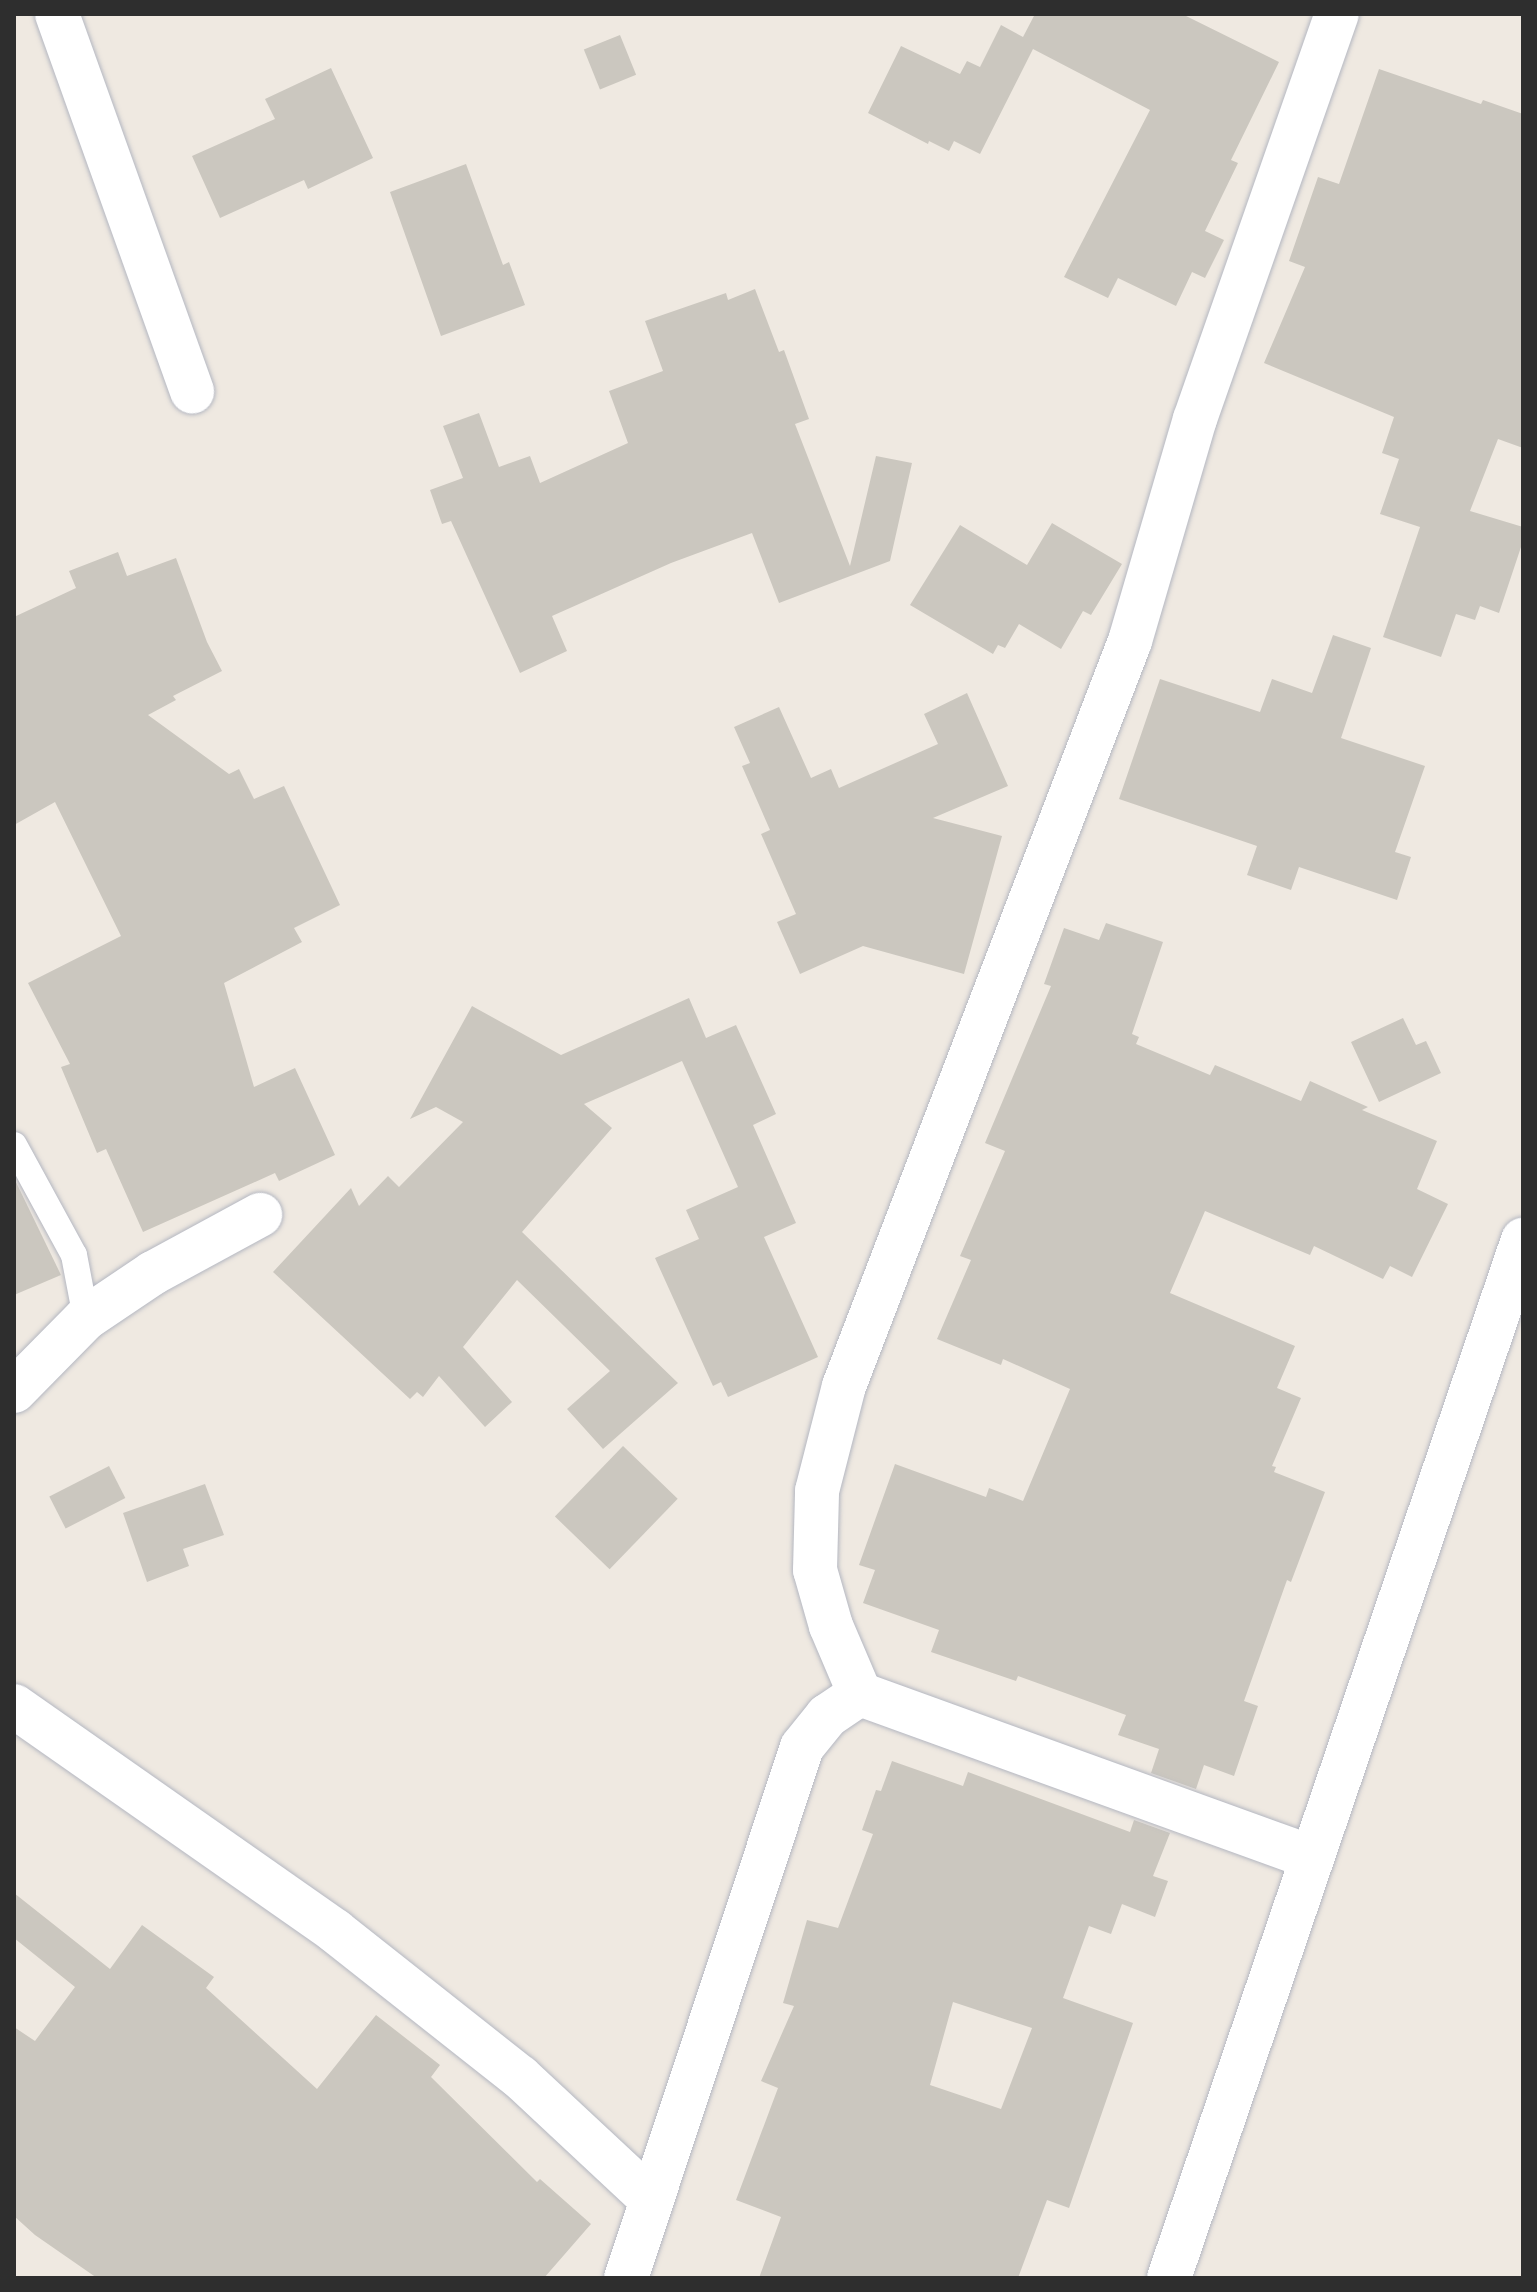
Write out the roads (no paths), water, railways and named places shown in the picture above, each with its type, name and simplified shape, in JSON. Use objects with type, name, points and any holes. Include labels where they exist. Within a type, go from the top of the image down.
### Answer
[{"type":"street","points":[[57,14],[192,392]]},
{"type":"street","points":[[1310,1857],[860,1694],[831,1626],[815,1570],[817,1491],[844,1386],[1130,641],[1195,419],[1337,14]]},
{"type":"street","points":[[14,1391],[86,1318],[153,1273],[260,1215]]},
{"type":"street","points":[[1169,2278],[1310,1857],[1523,1240]]},
{"type":"street","points":[[626,2278],[802,1747],[827,1716],[860,1694]]},
{"type":"street","points":[[14,1706],[58,1733],[347,1941],[520,2077],[651,2199]]},
{"type":"lane","points":[[14,1145],[74,1255],[86,1318]]}]
